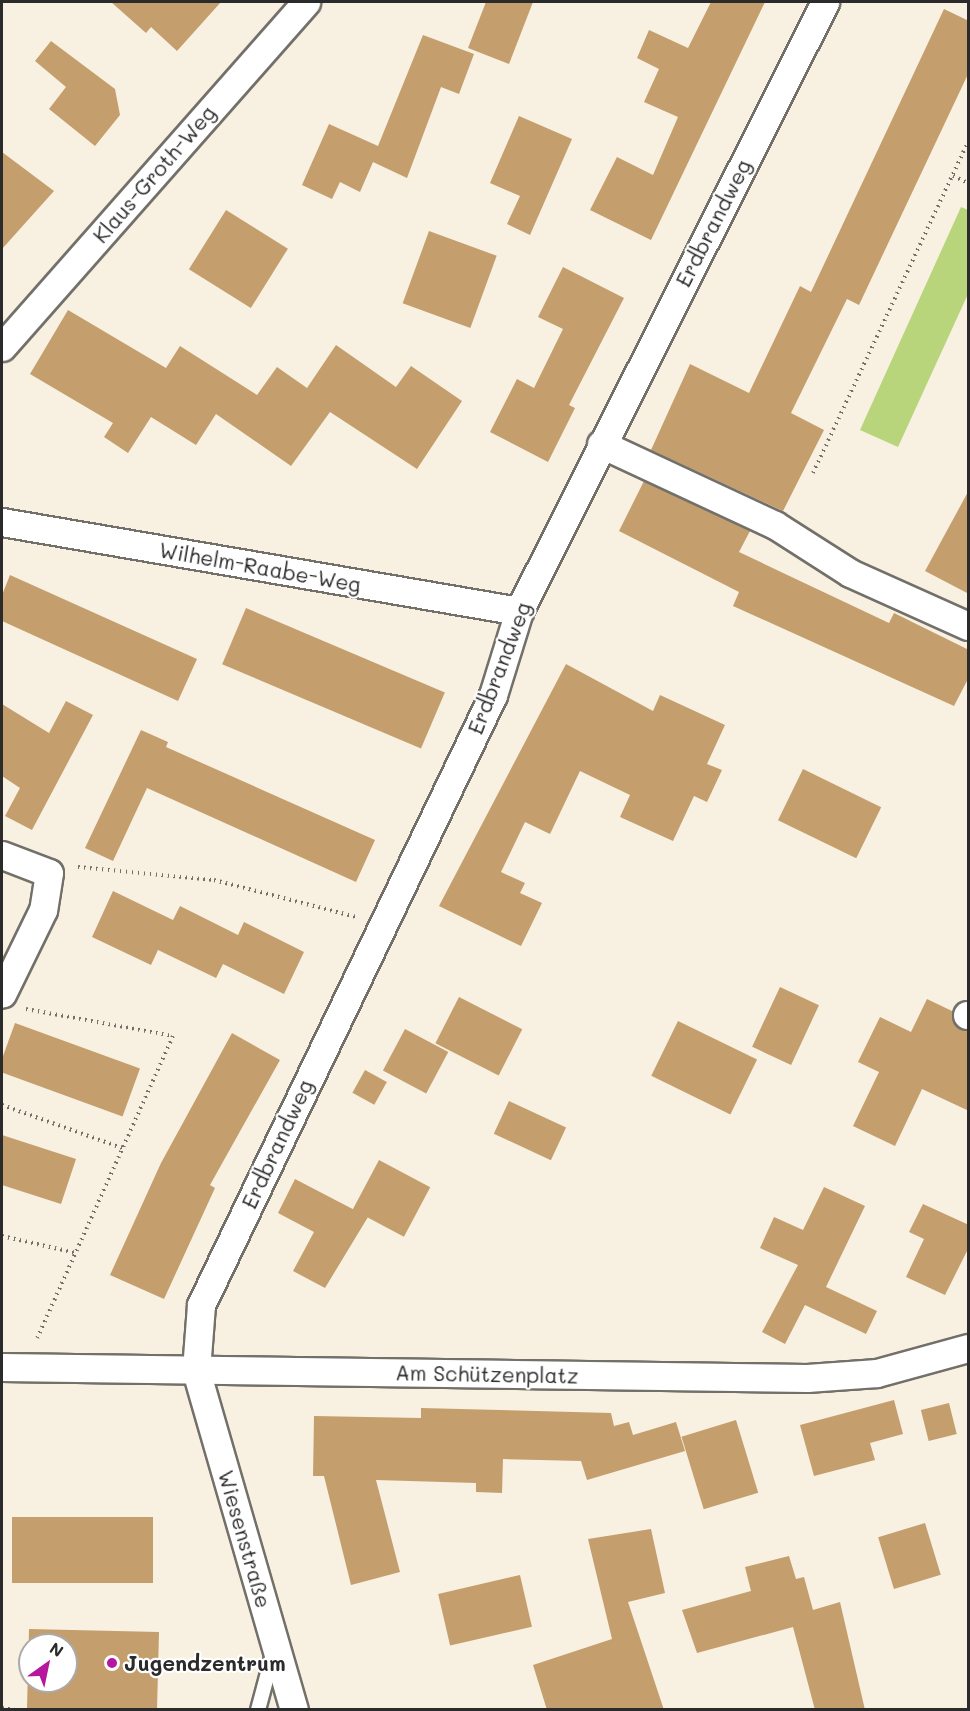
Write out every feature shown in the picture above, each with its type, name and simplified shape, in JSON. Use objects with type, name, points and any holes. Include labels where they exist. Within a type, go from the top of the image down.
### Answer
[{"type":"street","name":"Klaus-Groth-Weg","points":[[2,347],[306,2]]},
{"type":"street","name":"Erdbrandweg","points":[[196,1370],[201,1305],[380,924],[493,695],[519,611],[825,2]]},
{"type":"street","points":[[601,444],[775,525],[850,573],[969,626]]},
{"type":"street","name":"Wilhelm-Raabe-Weg","points":[[2,522],[519,611]]},
{"type":"street","points":[[2,855],[49,873],[43,910],[7,1000]]},
{"type":"street","name":"Am Schützenplatz","points":[[13,1367],[807,1378],[877,1373],[969,1348]]},
{"type":"street","name":"Wiesenstraße","points":[[196,1370],[294,1710]]},
{"type":"lane","points":[[258,1710],[276,1642]]},
{"type":"path","points":[[813,473],[969,142]]},
{"type":"path","points":[[953,176],[969,183]]},
{"type":"path","points":[[49,873],[83,865],[214,880],[380,924]]},
{"type":"path","points":[[7,1000],[173,1036],[125,1149],[76,1253],[13,1367]]},
{"type":"path","points":[[2,1105],[125,1149]]},
{"type":"path","points":[[2,1236],[76,1253]]},
{"type":"path","points":[[2,1708],[15,1710]]},
{"type":"green space","points":[[961,207],[968,210],[968,294],[898,447],[860,430]]},
{"type":"building","points":[[111,2],[221,2],[177,51],[151,27],[146,33]]},
{"type":"building","points":[[486,2],[533,2],[509,64],[468,48]]},
{"type":"building","points":[[711,2],[765,2],[651,240],[590,210],[617,157],[653,175],[678,117],[644,102],[659,69],[637,58],[649,30],[688,48]]},
{"type":"building","points":[[944,9],[969,21],[969,72],[859,305],[847,299],[791,413],[824,430],[783,511],[651,450],[690,364],[749,393],[800,286],[811,292]]},
{"type":"building","points":[[423,35],[474,54],[459,94],[441,87],[407,178],[373,162],[360,192],[340,182],[332,199],[302,185],[329,124],[378,146]]},
{"type":"building","points":[[51,41],[115,89],[120,115],[95,146],[49,109],[66,87],[35,61]]},
{"type":"building","points":[[519,116],[572,139],[530,235],[507,224],[520,196],[490,183]]},
{"type":"building","points":[[2,152],[54,191],[2,249]]},
{"type":"building","points":[[226,210],[288,249],[251,308],[189,269]]},
{"type":"building","points":[[429,231],[497,256],[470,328],[403,303]]},
{"type":"building","points":[[563,267],[624,298],[569,405],[575,408],[548,462],[490,432],[517,379],[534,388],[563,329],[538,317]]},
{"type":"building","points":[[68,310],[166,368],[180,346],[257,395],[277,367],[307,388],[336,345],[396,387],[411,366],[462,401],[417,469],[330,412],[291,466],[216,414],[196,445],[151,417],[128,453],[104,437],[113,423],[30,374]]},
{"type":"building","points":[[644,481],[750,531],[739,552],[889,623],[894,613],[969,650],[969,677],[954,706],[733,606],[739,592],[619,531]]},
{"type":"building","points":[[969,490],[969,594],[925,571]]},
{"type":"building","points":[[10,575],[197,659],[178,701],[2,621],[2,595]]},
{"type":"building","points":[[246,608],[445,692],[421,749],[222,664]]},
{"type":"building","points":[[566,664],[653,711],[660,695],[725,725],[707,764],[722,770],[707,802],[694,796],[673,841],[620,817],[630,795],[580,771],[550,834],[525,822],[501,872],[525,883],[520,893],[542,903],[521,946],[439,906]]},
{"type":"building","points":[[66,701],[93,715],[32,830],[5,816],[20,788],[2,776],[2,704],[49,733]]},
{"type":"building","points":[[141,730],[168,742],[166,747],[375,840],[356,882],[147,788],[113,861],[85,848]]},
{"type":"building","points":[[803,769],[881,807],[856,858],[778,820]]},
{"type":"building","points":[[113,891],[173,920],[180,906],[238,935],[244,922],[304,952],[284,994],[223,964],[216,978],[158,950],[151,965],[92,937]]},
{"type":"building","points":[[780,987],[819,1005],[791,1065],[752,1047]]},
{"type":"building","points":[[459,997],[522,1029],[499,1076],[435,1043]]},
{"type":"building","points":[[927,999],[952,1011],[954,1023],[969,1031],[969,1111],[922,1089],[895,1146],[853,1126],[879,1072],[858,1062],[880,1017],[911,1032]]},
{"type":"building","points":[[678,1021],[757,1060],[730,1114],[651,1076]]},
{"type":"building","points":[[15,1023],[140,1068],[123,1116],[2,1073],[2,1059]]},
{"type":"building","points":[[405,1029],[448,1052],[426,1094],[383,1070]]},
{"type":"building","points":[[232,1033],[280,1060],[210,1185],[215,1188],[164,1299],[110,1275],[161,1163]]},
{"type":"building","points":[[365,1070],[387,1082],[374,1105],[352,1093]]},
{"type":"building","points":[[509,1101],[566,1128],[551,1160],[494,1134]]},
{"type":"building","points":[[2,1135],[76,1159],[61,1204],[2,1185]]},
{"type":"building","points":[[379,1160],[430,1187],[404,1237],[353,1209]]},
{"type":"building","points":[[295,1179],[368,1217],[325,1288],[293,1271],[314,1232],[278,1213]]},
{"type":"building","points":[[824,1187],[865,1206],[826,1287],[877,1311],[866,1334],[805,1305],[785,1344],[762,1332],[798,1265],[760,1248],[774,1217],[803,1230]]},
{"type":"building","points":[[923,1204],[969,1225],[969,1247],[945,1295],[906,1277],[924,1239],[909,1232]]},
{"type":"building","points":[[894,1400],[903,1434],[870,1443],[875,1460],[814,1476],[800,1425]]},
{"type":"building","points":[[949,1403],[957,1434],[929,1441],[921,1410]]},
{"type":"building","points":[[421,1408],[611,1413],[614,1426],[629,1422],[633,1435],[676,1422],[685,1451],[587,1480],[581,1461],[503,1459],[502,1493],[476,1492],[476,1483],[376,1480],[400,1572],[351,1585],[324,1476],[313,1476],[314,1416],[421,1418]]},
{"type":"building","points":[[736,1420],[758,1493],[704,1509],[681,1437]]},
{"type":"building","points":[[12,1517],[153,1517],[153,1583],[12,1583]]},
{"type":"building","points":[[925,1523],[941,1575],[894,1589],[878,1537]]},
{"type":"building","points":[[651,1529],[665,1593],[628,1602],[664,1710],[547,1710],[533,1665],[612,1639],[588,1539]]},
{"type":"building","points":[[789,1556],[796,1579],[804,1577],[813,1610],[840,1602],[865,1710],[815,1710],[793,1627],[697,1653],[682,1610],[751,1591],[745,1567]]},
{"type":"building","points":[[520,1575],[532,1627],[450,1646],[438,1594]]},
{"type":"building","name":"Jugendzentrum","points":[[29,1629],[159,1632],[157,1710],[27,1708],[27,1693],[78,1693],[78,1633],[29,1633]]},
{"type":"place","name":"Jugendzentrum","points":[[112,1663]]}]
